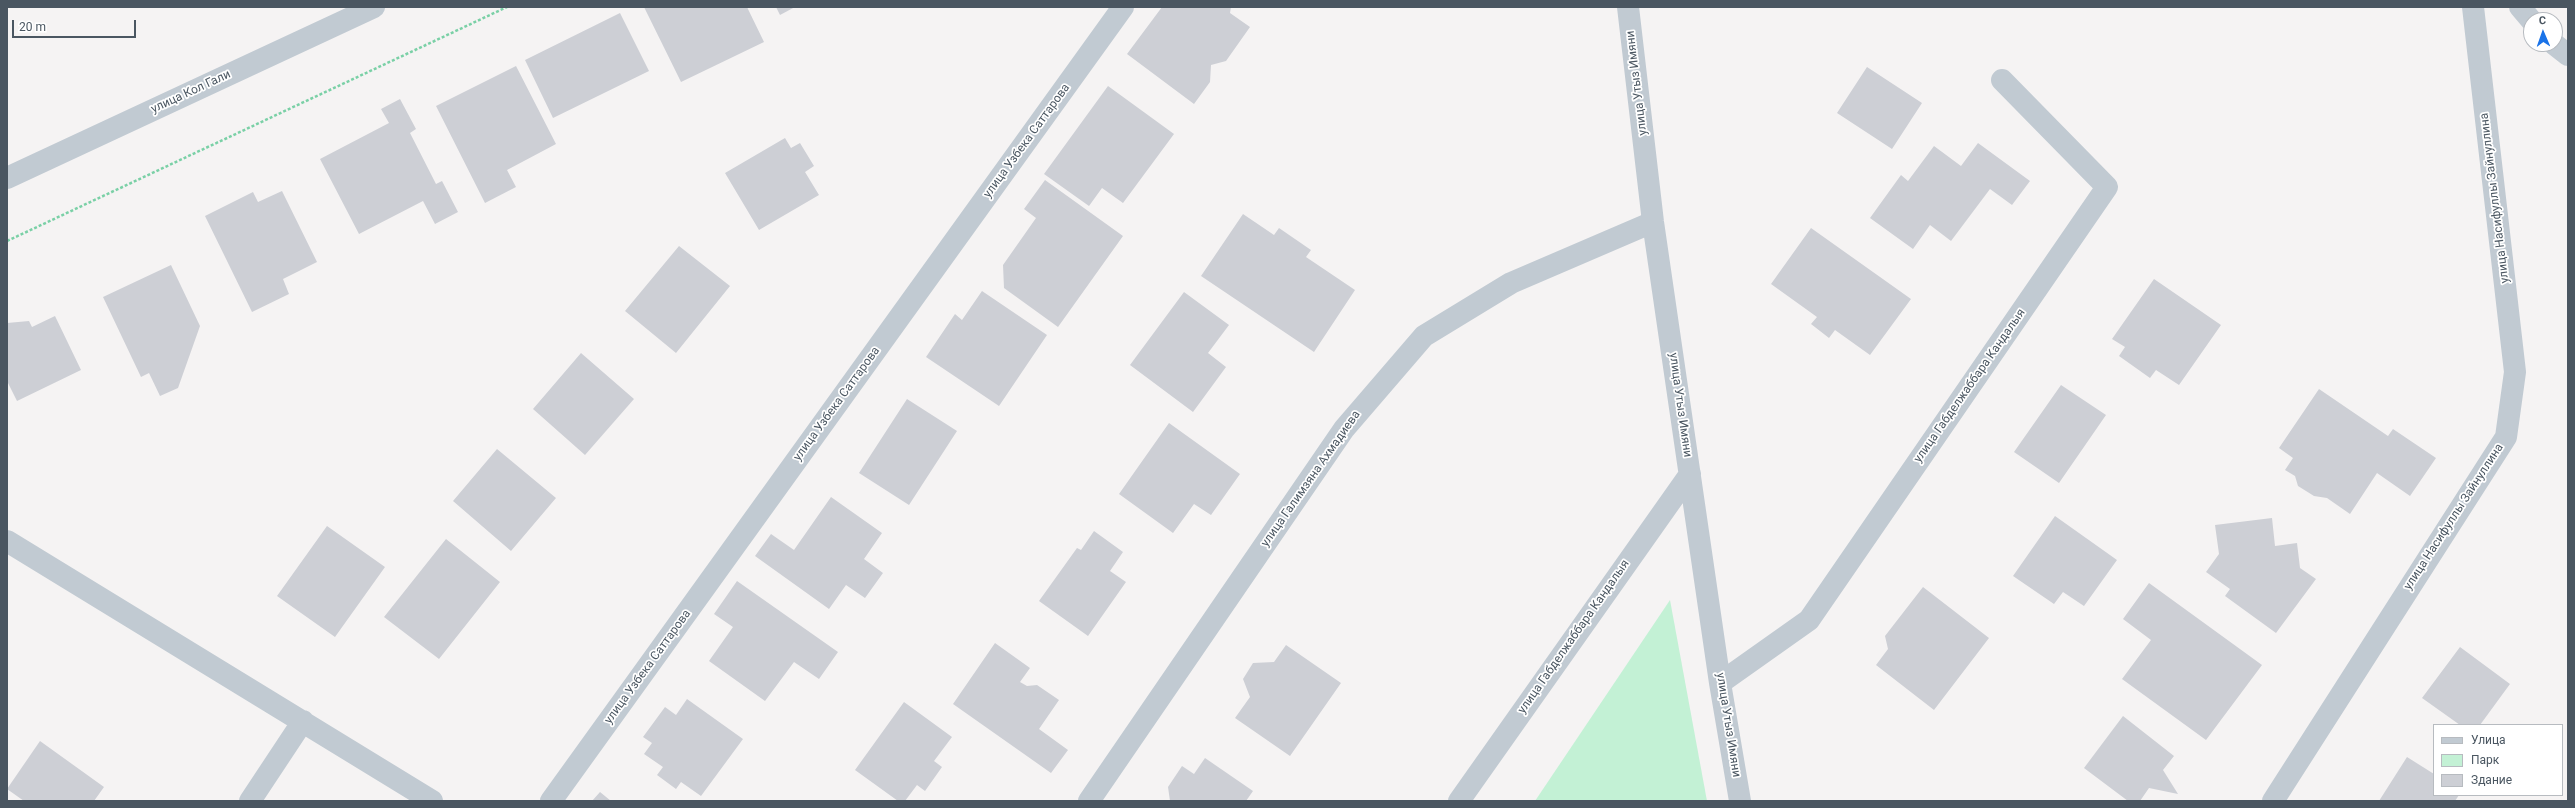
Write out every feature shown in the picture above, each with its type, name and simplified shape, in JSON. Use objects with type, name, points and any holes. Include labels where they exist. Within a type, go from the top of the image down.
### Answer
[{"type":"street","name":"улица Кол Гали","points":[[7,178],[374,7]]},
{"type":"street","name":"улица Узбека Саттарова","points":[[551,801],[1123,7]]},
{"type":"street","name":"улица Утыз Имяни","points":[[1628,7],[1653,222],[1720,683],[1740,801]]},
{"type":"street","name":"улица Насифуллы Зайнуллина","points":[[2273,801],[2506,437],[2515,372],[2473,7]]},
{"type":"street","name":"улица Габделжаббара Кандалыя","points":[[1720,683],[1809,620],[2107,187],[2002,80]]},
{"type":"street","name":"улица Галимзяна Ахмадиева","points":[[1089,801],[1344,429],[1424,336],[1511,283],[1653,222]]},
{"type":"street","name":"улица Габделжаббара Кандалыя","points":[[1459,801],[1690,474]]},
{"type":"street","points":[[7,541],[304,721],[432,801]]},
{"type":"street","points":[[250,801],[304,721]]},
{"type":"path","points":[[7,241],[507,7]]},
{"type":"green space","points":[[1670,600],[1707,801],[1535,801]]},
{"type":"building","points":[[644,7],[747,7],[764,42],[681,82]]},
{"type":"building","points":[[776,7],[795,7],[780,15]]},
{"type":"building","points":[[1162,7],[1231,7],[1230,13],[1250,27],[1226,61],[1211,65],[1210,82],[1194,104],[1127,54]]},
{"type":"building","points":[[620,13],[649,71],[553,118],[525,60]]},
{"type":"building","points":[[516,66],[556,144],[507,170],[516,187],[485,203],[436,106]]},
{"type":"building","points":[[1867,67],[1922,103],[1892,149],[1837,113]]},
{"type":"building","points":[[1108,86],[1174,134],[1123,203],[1102,188],[1089,206],[1044,174]]},
{"type":"building","points":[[400,99],[416,129],[410,133],[436,184],[442,181],[458,212],[435,224],[423,201],[359,234],[320,159],[389,123],[381,109]]},
{"type":"building","points":[[785,138],[791,148],[800,143],[814,166],[805,172],[819,195],[759,230],[725,173]]},
{"type":"building","points":[[1978,143],[2030,181],[2012,205],[1990,189],[1951,241],[1930,225],[1913,249],[1870,218],[1901,175],[1908,181],[1934,146],[1961,166]]},
{"type":"building","points":[[1045,180],[1123,236],[1058,327],[1004,288],[1003,265],[1036,218],[1024,209]]},
{"type":"building","points":[[282,191],[317,262],[283,279],[289,294],[252,312],[205,216],[253,192],[258,202]]},
{"type":"building","points":[[1243,214],[1274,235],[1279,228],[1311,250],[1306,257],[1355,290],[1314,352],[1201,276]]},
{"type":"building","points":[[1811,228],[1911,299],[1870,355],[1835,330],[1829,338],[1811,324],[1817,317],[1771,284]]},
{"type":"building","points":[[679,246],[730,286],[676,353],[625,311]]},
{"type":"building","points":[[171,265],[200,326],[178,388],[160,396],[149,373],[141,377],[103,297]]},
{"type":"building","points":[[2154,279],[2221,325],[2179,385],[2156,370],[2150,378],[2119,356],[2125,347],[2112,339]]},
{"type":"building","points":[[982,291],[1047,335],[999,406],[926,357],[955,314],[962,320]]},
{"type":"building","points":[[1184,292],[1229,325],[1208,353],[1226,367],[1193,412],[1130,365]]},
{"type":"building","points":[[55,316],[81,370],[17,401],[7,381],[7,323],[29,321],[32,327]]},
{"type":"building","points":[[581,353],[634,399],[585,455],[533,409]]},
{"type":"building","points":[[2061,385],[2106,415],[2059,483],[2014,452]]},
{"type":"building","points":[[2319,389],[2388,436],[2393,429],[2436,458],[2410,496],[2377,473],[2350,514],[2327,498],[2314,496],[2298,486],[2295,476],[2285,470],[2293,458],[2279,448]]},
{"type":"building","points":[[907,399],[957,431],[909,505],[859,473]]},
{"type":"building","points":[[1169,423],[1240,474],[1211,515],[1194,504],[1173,533],[1119,494]]},
{"type":"building","points":[[497,449],[556,498],[511,551],[453,501]]},
{"type":"building","points":[[831,497],[882,533],[864,559],[883,573],[865,598],[846,585],[829,609],[755,556],[771,534],[794,550]]},
{"type":"building","points":[[2055,516],[2117,560],[2084,606],[2063,592],[2054,604],[2013,576]]},
{"type":"building","points":[[2272,518],[2275,546],[2297,543],[2300,568],[2316,579],[2276,633],[2225,596],[2230,589],[2206,572],[2219,554],[2215,525]]},
{"type":"building","points":[[327,526],[385,567],[335,637],[277,596]]},
{"type":"building","points":[[1094,531],[1123,552],[1110,571],[1126,582],[1088,636],[1039,601],[1077,548],[1081,550]]},
{"type":"building","points":[[446,539],[500,582],[439,659],[384,617]]},
{"type":"building","points":[[737,581],[838,652],[819,679],[794,662],[765,701],[709,661],[733,627],[714,614]]},
{"type":"building","points":[[2149,583],[2262,665],[2206,740],[2122,679],[2151,640],[2123,619]]},
{"type":"building","points":[[1923,587],[1989,638],[1934,710],[1876,665],[1888,649],[1885,636]]},
{"type":"building","points":[[995,643],[1030,668],[1020,682],[1027,686],[1037,685],[1059,700],[1039,729],[1068,750],[1051,773],[953,704]]},
{"type":"building","points":[[1286,645],[1341,683],[1290,756],[1235,718],[1250,697],[1243,679],[1253,663],[1274,662]]},
{"type":"building","points":[[2460,647],[2510,684],[2481,724],[2459,724],[2422,698]]},
{"type":"building","points":[[687,699],[743,739],[701,796],[681,782],[676,789],[657,775],[663,767],[644,754],[652,743],[643,737],[665,707],[676,715]]},
{"type":"building","points":[[904,702],[952,737],[934,761],[942,767],[925,791],[917,785],[905,801],[898,801],[855,770]]},
{"type":"building","points":[[2123,716],[2174,756],[2163,770],[2178,794],[2149,788],[2140,801],[2128,801],[2084,768]]},
{"type":"building","points":[[40,741],[104,787],[94,801],[24,801],[7,789]]},
{"type":"building","points":[[2407,757],[2433,773],[2433,796],[2458,796],[2455,801],[2379,801]]},
{"type":"building","points":[[1205,758],[1253,791],[1246,801],[1170,801],[1168,787],[1182,766],[1194,774]]},
{"type":"building","points":[[600,792],[611,801],[592,801]]}]
